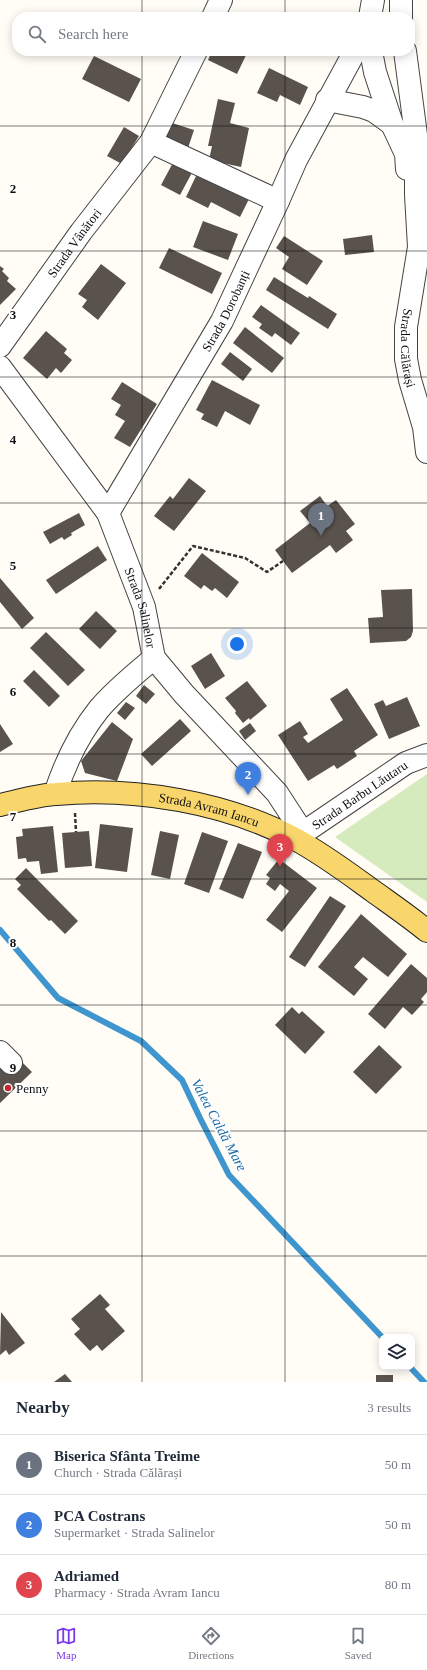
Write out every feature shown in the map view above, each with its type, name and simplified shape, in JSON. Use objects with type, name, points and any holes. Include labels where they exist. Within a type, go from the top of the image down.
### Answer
[{"type":"main road","name":"Strada Avram Iancu","points":[[0,805],[55,794],[116,793],[162,797],[199,804],[299,836],[427,931]]},
{"type":"street","points":[[215,12],[221,0]]},
{"type":"street","points":[[371,12],[373,0]]},
{"type":"street","points":[[401,0],[401,12]]},
{"type":"street","name":"Strada Vânători","points":[[0,346],[81,232],[152,142],[194,56]]},
{"type":"street","name":"Strada Dorobanți","points":[[108,513],[222,321],[296,160],[327,100],[352,56]]},
{"type":"street","name":"Strada Călărași","points":[[372,56],[375,72],[392,124],[406,154],[409,192],[416,195]]},
{"type":"street","name":"Strada Călărași","points":[[406,56],[416,135],[416,195],[419,247],[406,327],[406,359],[410,380],[425,427],[427,452]]},
{"type":"street","points":[[327,100],[363,107],[374,111],[392,124]]},
{"type":"street","points":[[152,142],[278,201]]},
{"type":"street","name":"Strada Salinelor","points":[[0,366],[108,513],[144,607],[154,658],[184,694],[277,793],[299,836]]},
{"type":"street","points":[[55,794],[63,768],[79,738],[99,709],[122,686],[154,658]]},
{"type":"street","name":"Strada Barbu Lăutaru","points":[[299,836],[406,763],[427,755]]},
{"type":"path","points":[[144,607],[193,546],[245,558],[267,572],[283,561]]},
{"type":"path","points":[[76,822],[76,832]]},
{"type":"green space","points":[[427,774],[427,902],[335,837]]},
{"type":"building","points":[[94,56],[141,79],[129,102],[82,79]]},
{"type":"building","points":[[210,56],[246,56],[237,74],[208,60]]},
{"type":"building","points":[[269,68],[308,87],[300,105],[280,95],[277,102],[257,93]]},
{"type":"building","points":[[218,99],[235,103],[230,123],[249,128],[241,167],[209,160],[212,146],[208,146]]},
{"type":"building","points":[[169,122],[194,130],[188,148],[163,140]]},
{"type":"building","points":[[124,127],[139,136],[122,164],[107,156]]},
{"type":"building","points":[[175,159],[194,169],[180,195],[161,185]]},
{"type":"building","points":[[197,174],[249,199],[240,217],[211,202],[208,208],[186,197]]},
{"type":"building","points":[[203,221],[238,234],[228,260],[193,247]]},
{"type":"building","points":[[372,235],[374,252],[345,255],[343,239]]},
{"type":"building","points":[[284,236],[323,261],[307,285],[282,269],[289,257],[276,248]]},
{"type":"building","points":[[169,248],[222,273],[212,294],[159,268]]},
{"type":"building","points":[[101,264],[126,283],[98,320],[82,307],[87,300],[78,294]]},
{"type":"building","points":[[0,266],[4,269],[2,271],[9,278],[7,281],[16,289],[0,305]]},
{"type":"building","points":[[274,277],[308,298],[309,296],[337,314],[328,329],[266,290]]},
{"type":"building","points":[[261,305],[300,333],[291,345],[275,333],[272,337],[259,328],[262,324],[252,317]]},
{"type":"building","points":[[245,327],[284,358],[272,373],[233,343]]},
{"type":"building","points":[[46,331],[67,349],[64,353],[72,360],[61,373],[56,368],[47,379],[23,358]]},
{"type":"building","points":[[230,352],[252,369],[243,381],[221,364]]},
{"type":"building","points":[[212,380],[260,405],[250,425],[225,411],[217,427],[201,419],[204,414],[196,410]]},
{"type":"building","points":[[122,382],[157,404],[130,447],[114,438],[125,421],[115,415],[121,405],[111,399]]},
{"type":"building","points":[[189,478],[206,491],[174,531],[154,516],[170,496],[173,499]]},
{"type":"building","points":[[320,496],[327,506],[336,500],[355,524],[346,531],[353,540],[336,553],[330,545],[292,573],[275,550],[310,523],[300,511]]},
{"type":"building","points":[[79,513],[85,525],[71,533],[72,535],[64,540],[62,537],[50,544],[43,532]]},
{"type":"building","points":[[98,546],[107,560],[56,594],[46,580]]},
{"type":"building","points":[[202,553],[239,582],[227,598],[215,588],[212,591],[204,585],[201,589],[184,576]]},
{"type":"building","points":[[0,578],[34,618],[22,629],[0,602]]},
{"type":"building","points":[[412,589],[413,631],[411,637],[406,641],[370,643],[368,618],[383,617],[381,590]]},
{"type":"building","points":[[96,611],[117,631],[100,649],[79,629]]},
{"type":"building","points":[[46,632],[85,670],[68,686],[30,648]]},
{"type":"building","points":[[211,653],[225,676],[205,689],[191,666]]},
{"type":"building","points":[[34,670],[60,696],[49,707],[23,681]]},
{"type":"building","points":[[247,681],[267,706],[250,720],[249,718],[243,723],[235,713],[236,711],[225,698]]},
{"type":"building","points":[[144,685],[155,694],[146,704],[136,696]]},
{"type":"building","points":[[347,688],[378,735],[354,751],[357,756],[337,769],[334,765],[308,781],[278,735],[300,721],[308,734],[303,737],[308,743],[343,720],[330,699]]},
{"type":"building","points":[[407,697],[420,726],[389,739],[374,704],[383,700],[386,706]]},
{"type":"building","points":[[126,702],[135,708],[125,720],[117,713]]},
{"type":"building","points":[[180,719],[191,731],[152,766],[141,754]]},
{"type":"building","points":[[112,722],[133,739],[117,781],[85,773],[81,761]]},
{"type":"building","points":[[250,723],[256,731],[245,740],[239,731]]},
{"type":"building","points":[[0,724],[13,744],[0,752]]},
{"type":"building","points":[[100,824],[133,828],[127,872],[95,868]]},
{"type":"building","points":[[53,826],[58,872],[41,874],[39,861],[27,862],[26,858],[18,859],[16,837],[23,836],[22,829]]},
{"type":"building","points":[[89,831],[92,866],[65,868],[62,833]]},
{"type":"building","points":[[160,831],[179,835],[170,879],[151,875]]},
{"type":"building","points":[[202,832],[228,841],[209,893],[184,884]]},
{"type":"building","points":[[238,843],[262,852],[243,899],[219,889]]},
{"type":"building","points":[[279,859],[317,888],[282,932],[266,920],[289,891],[280,884],[275,891],[266,884],[270,878],[266,875]]},
{"type":"building","points":[[26,868],[78,921],[65,934],[51,920],[49,921],[17,889],[21,885],[15,879]]},
{"type":"building","points":[[330,896],[346,906],[305,967],[289,957]]},
{"type":"building","points":[[361,914],[407,954],[388,977],[363,957],[354,967],[368,979],[354,996],[318,967]]},
{"type":"building","points":[[411,964],[427,978],[427,992],[421,999],[424,1002],[412,1015],[403,1007],[385,1029],[368,1014]]},
{"type":"building","points":[[292,1007],[299,1014],[302,1011],[325,1032],[305,1054],[275,1025]]},
{"type":"building","points":[[379,1045],[402,1067],[376,1094],[353,1072]]},
{"type":"building","name":"Penny","points":[[17,1057],[32,1072],[0,1103],[0,1066]]},
{"type":"building","points":[[100,1294],[110,1305],[105,1309],[125,1331],[102,1351],[97,1345],[90,1351],[74,1334],[80,1329],[71,1319]]},
{"type":"building","points":[[1,1312],[25,1343],[9,1355],[6,1350],[0,1355]]},
{"type":"building","points":[[65,1374],[72,1382],[54,1382]]},
{"type":"building","points":[[376,1375],[393,1375],[393,1382],[376,1382]]},
{"type":"waterway","name":"Valea Caldă Mare","points":[[0,930],[58,998],[141,1041],[182,1080],[229,1175],[379,1334]]},
{"type":"waterway","name":"Valea Caldă Mare","points":[[413,1370],[424,1382]]},
{"type":"place","name":"Biserica Sfânta Treime","points":[[321,536]]},
{"type":"place","name":"PCA Costrans","points":[[248,795]]},
{"type":"place","name":"Adriamed","points":[[280,867]]},
{"type":"place","name":"Penny","points":[[8,1088]]}]
